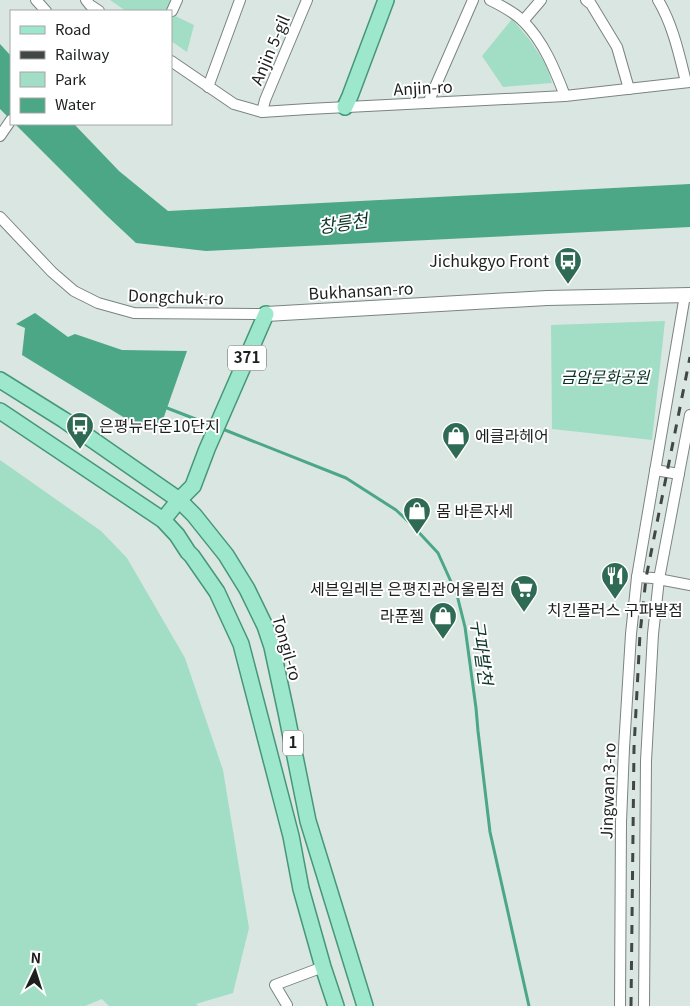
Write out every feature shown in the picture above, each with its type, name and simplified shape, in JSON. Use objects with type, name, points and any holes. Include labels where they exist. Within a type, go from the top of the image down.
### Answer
[{"type":"main road","points":[[345,107],[386,0]]},
{"type":"main road","name":"Bukhansan-ro","points":[[266,314],[547,298],[688,295]]},
{"type":"main road","name":"371","points":[[163,520],[193,486],[266,314]]},
{"type":"main road","name":"Tongil-ro","points":[[0,380],[64,420],[179,500],[194,515],[226,555],[247,589],[266,626],[308,821],[364,1006]]},
{"type":"main road","name":"1","points":[[0,411],[163,520],[177,535],[217,592],[240,644],[291,836],[301,889],[322,967],[336,1006]]},
{"type":"street","points":[[36,0],[45,10]]},
{"type":"street","points":[[172,11],[177,0]]},
{"type":"street","points":[[208,87],[240,0]]},
{"type":"street","name":"Anjin 5-gil","points":[[262,112],[265,100],[308,0]]},
{"type":"street","points":[[428,103],[473,0]]},
{"type":"street","points":[[490,0],[523,21],[538,40],[551,61],[565,96]]},
{"type":"street","points":[[523,21],[540,0]]},
{"type":"street","points":[[586,0],[616,47],[628,89]]},
{"type":"street","points":[[658,0],[665,12],[688,82]]},
{"type":"street","name":"Anjin-ro","points":[[172,62],[234,104],[262,112],[565,96],[688,82]]},
{"type":"street","points":[[0,136],[10,121]]},
{"type":"street","name":"Dongchuk-ro","points":[[1,224],[74,291],[98,304],[134,313],[266,314]]},
{"type":"street","name":"Jingwan 3-ro","points":[[620,1006],[621,822],[631,634],[637,578],[655,470],[688,295]]},
{"type":"street","points":[[644,1006],[644,821],[653,634],[659,579],[690,415]]},
{"type":"street","points":[[655,470],[679,474]]},
{"type":"street","points":[[637,578],[659,579],[690,585]]},
{"type":"street","points":[[287,1005],[275,985],[322,967]]},
{"type":"green space","points":[[110,0],[171,0],[167,10],[125,10]]},
{"type":"green space","points":[[172,14],[194,25],[187,52],[172,42]]},
{"type":"green space","points":[[512,19],[529,39],[547,66],[552,83],[503,87],[482,56]]},
{"type":"green space","name":"금암문화공원","points":[[665,321],[652,440],[552,429],[551,325]]},
{"type":"green space","points":[[0,460],[101,531],[127,558],[185,658],[223,770],[249,928],[233,993],[196,1004],[198,1006],[109,1006],[102,999],[85,1006],[0,1006]]},
{"type":"water","points":[[0,44],[10,55],[10,119],[0,109]]},
{"type":"water","name":"창릉천","points":[[16,125],[75,125],[119,171],[168,211],[690,184],[690,227],[206,251],[136,243]]},
{"type":"water","points":[[35,313],[68,337],[75,334],[122,350],[187,351],[160,428],[146,431],[22,355],[25,328],[16,324]]},
{"type":"waterway","name":"구파발천","points":[[167,408],[211,425]]},
{"type":"waterway","name":"구파발천","points":[[220,428],[346,478],[396,510],[438,553],[457,595],[465,627],[490,832],[529,1006]]},
{"type":"railway","points":[[631,1006],[634,748],[640,634],[646,578],[690,357]]},
{"type":"place","name":"Jichukgyo Front","points":[[568,285]]},
{"type":"place","name":"은평뉴타운10단지","points":[[80,450]]},
{"type":"place","name":"에클라헤어","points":[[456,460]]},
{"type":"place","name":"몸 바른자세","points":[[417,535]]},
{"type":"place","name":"치킨플러스 구파발점","points":[[615,600]]},
{"type":"place","name":"세븐일레븐 은평진관어울림점","points":[[524,613]]},
{"type":"place","name":"라푼젤","points":[[443,640]]}]
